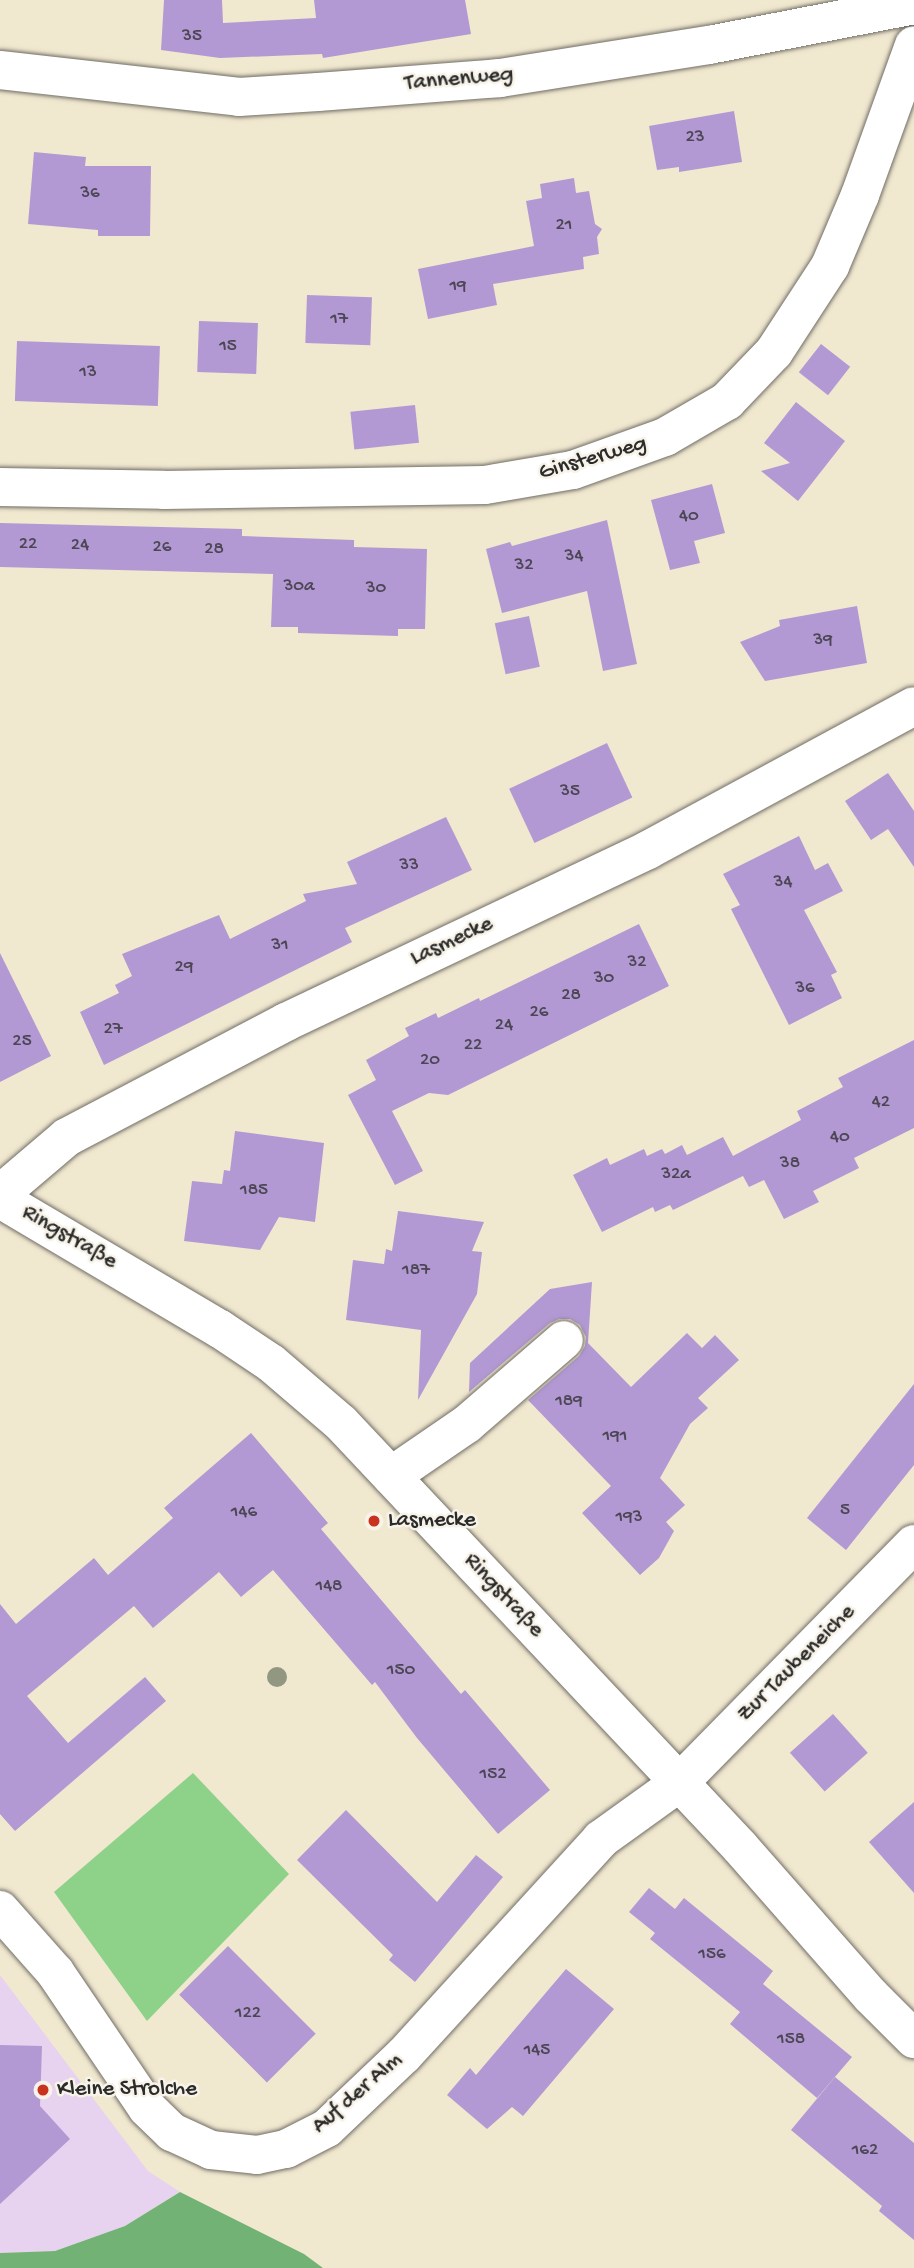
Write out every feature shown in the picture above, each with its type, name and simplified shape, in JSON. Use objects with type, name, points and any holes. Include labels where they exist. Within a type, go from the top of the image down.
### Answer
[{"type":"street","name":"Tannenweg","points":[[0,70],[239,97],[318,92],[500,78],[709,46],[914,5]]},
{"type":"street","name":"Ginsterweg","points":[[0,487],[177,490],[485,485],[573,470],[665,437],[727,401],[774,352],[823,277],[860,195],[914,45]]},
{"type":"street","name":"Lasmecke","points":[[0,1196],[66,1137],[286,1021],[648,850],[914,706]]},
{"type":"street","name":"Ringstraße","points":[[0,1196],[271,1363],[341,1423],[740,1847],[871,1996],[914,2039]]},
{"type":"street","points":[[391,1476],[467,1424],[564,1340]]},
{"type":"street","name":"Zur Taubeneiche","points":[[679,1783],[914,1544]]},
{"type":"street","name":"Auf der Alm","points":[[0,1910],[54,1972],[147,2108],[172,2132],[211,2150],[257,2155],[286,2149],[327,2128],[404,2055],[601,1839],[679,1783]]},
{"type":"shaded area","name":"Kleine Strolche","points":[[0,1975],[148,2171],[180,2192],[125,2226],[55,2251],[0,2253]]},
{"type":"green space","points":[[193,1773],[289,1874],[147,2021],[54,1892]]},
{"type":"green space","points":[[180,2192],[304,2254],[323,2268],[0,2268],[0,2253],[55,2251],[125,2226]]},
{"type":"building","points":[[164,0],[222,0],[223,23],[316,18],[314,0],[465,0],[471,34],[323,58],[322,54],[220,58],[161,50]]},
{"type":"building","points":[[734,111],[742,162],[679,172],[679,167],[657,170],[649,126]]},
{"type":"building","points":[[34,152],[86,157],[85,166],[151,166],[150,236],[98,236],[98,230],[28,224]]},
{"type":"building","points":[[574,178],[576,193],[589,191],[595,224],[602,229],[597,237],[599,254],[583,257],[584,269],[493,284],[497,305],[428,319],[418,269],[534,246],[526,201],[542,198],[540,184]]},
{"type":"building","points":[[307,295],[372,297],[370,345],[305,343]]},
{"type":"building","points":[[199,321],[258,323],[256,374],[197,372]]},
{"type":"building","points":[[17,341],[160,346],[158,406],[15,401]]},
{"type":"building","points":[[821,344],[850,367],[828,395],[799,372]]},
{"type":"building","points":[[796,402],[845,441],[798,501],[761,471],[790,463],[764,443]]},
{"type":"building","points":[[415,405],[419,443],[354,450],[350,412]]},
{"type":"building","points":[[712,484],[725,533],[694,541],[700,563],[670,570],[651,500]]},
{"type":"building","points":[[607,520],[637,664],[603,671],[587,591],[502,613],[486,549],[510,542],[512,546]]},
{"type":"building","points":[[0,523],[242,529],[242,536],[354,540],[354,547],[427,549],[425,629],[398,629],[398,636],[298,633],[298,627],[271,627],[273,574],[0,567]]},
{"type":"building","points":[[857,606],[867,663],[765,681],[740,642],[780,626],[779,620]]},
{"type":"building","points":[[529,616],[540,667],[506,674],[495,623]]},
{"type":"building","points":[[607,743],[632,797],[534,843],[509,789]]},
{"type":"building","points":[[888,773],[914,811],[914,867],[888,829],[871,840],[845,801]]},
{"type":"building","points":[[446,817],[472,870],[345,928],[352,942],[104,1065],[80,1012],[119,993],[115,985],[132,976],[122,954],[219,915],[230,939],[306,901],[303,894],[357,884],[347,862]]},
{"type":"building","points":[[799,836],[815,870],[828,863],[843,891],[804,910],[837,972],[831,975],[842,998],[789,1025],[731,909],[740,905],[723,874]]},
{"type":"building","points":[[639,924],[669,986],[448,1095],[429,1093],[392,1111],[423,1171],[395,1185],[348,1095],[376,1080],[366,1060],[409,1036],[405,1028],[436,1013],[438,1018],[479,998],[480,1001]]},
{"type":"building","points":[[0,953],[51,1056],[0,1082]]},
{"type":"building","points":[[914,1040],[914,1128],[854,1158],[859,1168],[813,1191],[819,1202],[784,1219],[764,1180],[749,1187],[743,1176],[673,1210],[670,1205],[655,1212],[653,1207],[602,1232],[573,1175],[607,1158],[610,1165],[644,1149],[647,1156],[662,1149],[665,1154],[682,1145],[687,1155],[723,1137],[733,1156],[801,1120],[797,1111],[843,1087],[838,1078]]},
{"type":"building","points":[[235,1131],[324,1143],[315,1222],[279,1217],[260,1250],[184,1241],[192,1181],[222,1184],[224,1170],[230,1171]]},
{"type":"building","points":[[398,1211],[484,1222],[472,1251],[482,1252],[477,1294],[418,1400],[421,1330],[346,1320],[353,1260],[384,1264],[386,1249],[392,1251]]},
{"type":"building","points":[[592,1282],[588,1343],[631,1387],[687,1333],[702,1348],[715,1335],[739,1360],[698,1398],[708,1408],[690,1424],[660,1478],[685,1505],[666,1522],[674,1531],[659,1558],[640,1575],[582,1513],[611,1486],[528,1400],[579,1356],[585,1346],[586,1337],[580,1325],[570,1319],[559,1319],[550,1323],[469,1392],[470,1363],[550,1289]]},
{"type":"building","points":[[914,1384],[914,1465],[846,1550],[807,1518]]},
{"type":"building","points":[[251,1433],[328,1523],[321,1529],[461,1694],[465,1690],[550,1790],[498,1834],[417,1738],[375,1682],[372,1685],[273,1570],[241,1597],[219,1572],[153,1628],[134,1606],[27,1696],[68,1743],[145,1677],[166,1701],[15,1831],[0,1814],[0,1604],[16,1624],[94,1558],[108,1575],[173,1518],[164,1508]]},
{"type":"building","points":[[833,1714],[868,1753],[825,1791],[790,1753]]},
{"type":"building","points":[[914,1802],[914,1893],[869,1842]]},
{"type":"building","points":[[346,1810],[437,1902],[476,1855],[503,1877],[415,1982],[389,1960],[393,1955],[297,1860]]},
{"type":"building","points":[[649,1888],[675,1909],[684,1898],[773,1971],[763,1984],[852,2057],[817,2098],[730,2024],[740,2012],[650,1939],[655,1933],[629,1912]]},
{"type":"building","points":[[228,1946],[316,2034],[267,2082],[179,1995]]},
{"type":"building","points":[[566,1969],[614,2009],[523,2116],[512,2107],[487,2129],[447,2095],[470,2068],[476,2075]]},
{"type":"building","points":[[0,2045],[42,2046],[40,2106],[70,2139],[0,2204]]},
{"type":"building","points":[[835,2077],[914,2143],[914,2240],[879,2211],[882,2206],[791,2130]]},
{"type":"place","name":"Lasmecke","points":[[374,1521]]},
{"type":"place","name":"Kleine Strolche","points":[[43,2090]]}]
